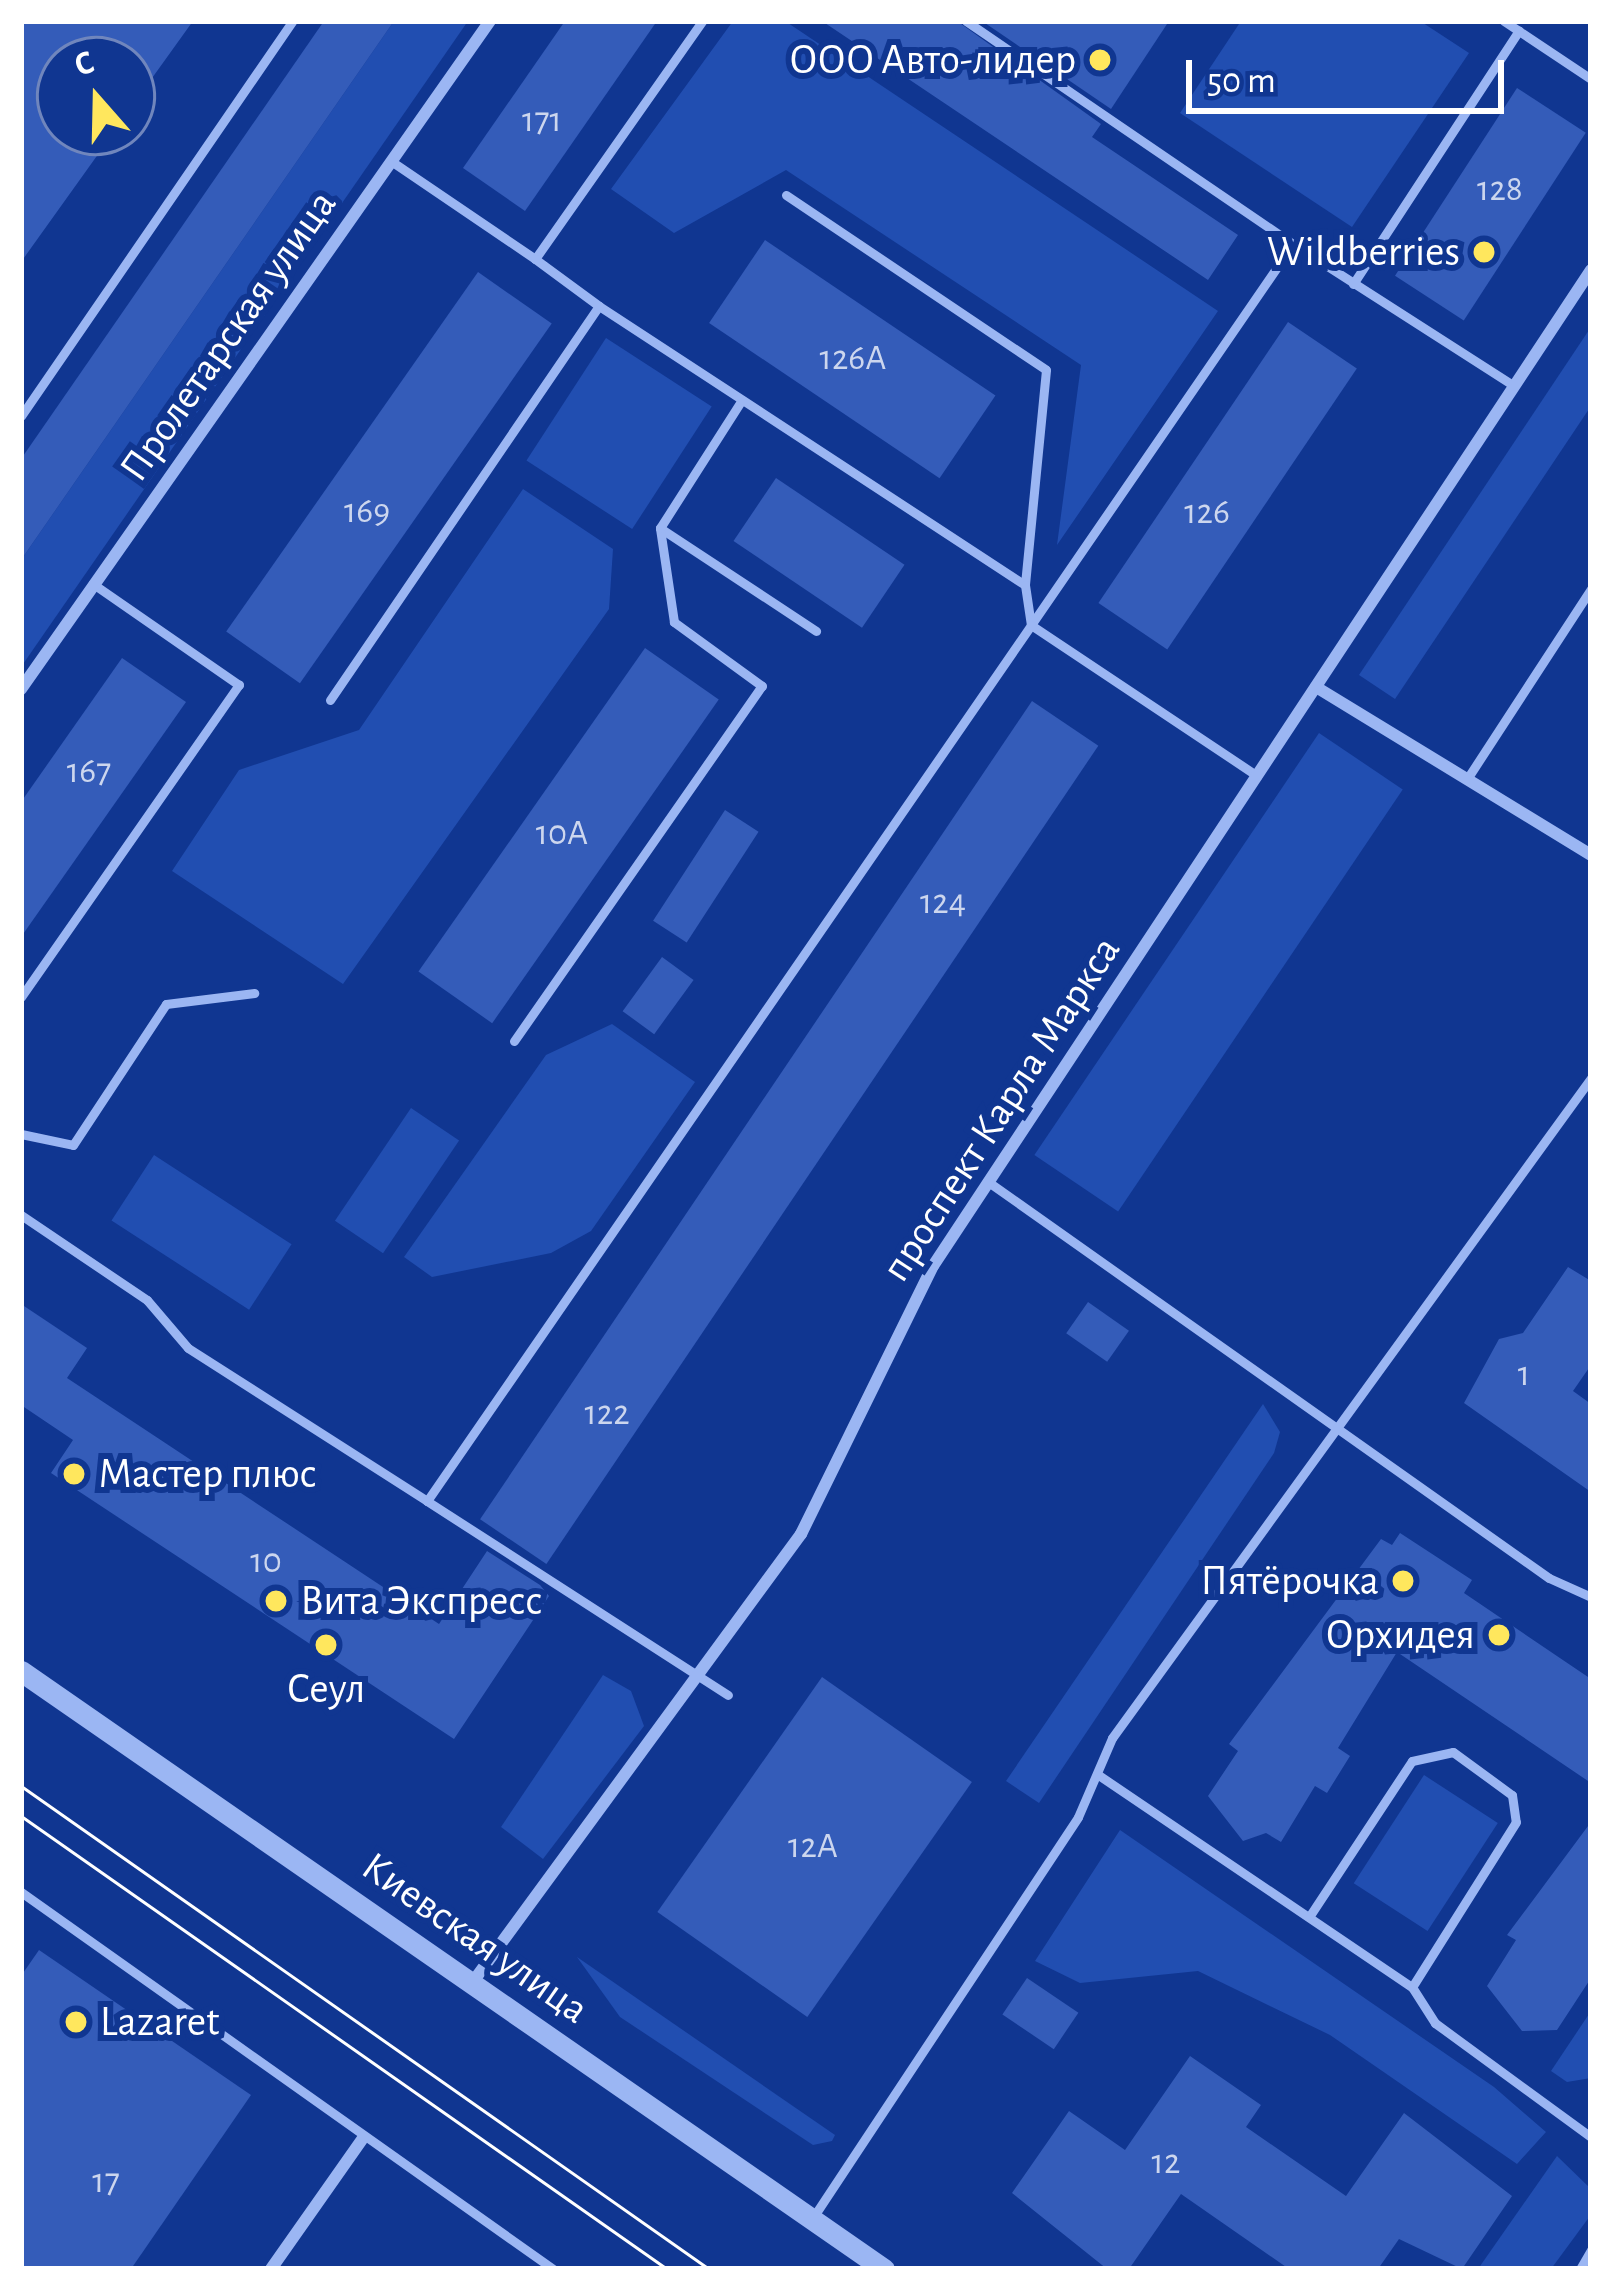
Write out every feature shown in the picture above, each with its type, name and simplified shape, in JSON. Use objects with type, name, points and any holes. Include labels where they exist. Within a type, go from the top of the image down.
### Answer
[{"type":"street","name":"Пролетарская улица","points":[[21,689],[490,21]]},
{"type":"street","name":"проспект Карла Маркса","points":[[472,1983],[703,1676],[801,1534],[932,1266],[1591,270]]},
{"type":"street","points":[[1316,687],[1591,855]]},
{"type":"street","name":"Киевская улица","points":[[21,1671],[884,2269]]},
{"type":"street","points":[[271,2269],[363,2138]]},
{"type":"lane","points":[[21,416],[292,21]]},
{"type":"lane","points":[[535,259],[702,21]]},
{"type":"lane","points":[[966,21],[1353,284],[1514,386]]},
{"type":"lane","points":[[1504,21],[1591,79]]},
{"type":"lane","points":[[1353,284],[1519,30]]},
{"type":"lane","points":[[391,161],[599,307],[1025,585]]},
{"type":"lane","points":[[786,195],[1046,370],[1025,585],[1031,625],[1257,776]]},
{"type":"lane","points":[[427,1501],[1293,244]]},
{"type":"lane","points":[[330,700],[599,307]]},
{"type":"lane","points":[[514,1041],[761,686],[674,622],[660,529],[742,400]]},
{"type":"lane","points":[[660,529],[815,631]]},
{"type":"lane","points":[[21,998],[239,686],[93,584]]},
{"type":"lane","points":[[1467,779],[1591,589]]},
{"type":"lane","points":[[21,1134],[73,1145],[166,1004],[254,993]]},
{"type":"lane","points":[[811,2220],[1096,1774],[1328,1426],[1591,1078]]},
{"type":"lane","points":[[987,1181],[1328,1426],[1589,1592]]},
{"type":"lane","points":[[21,1215],[147,1300],[188,1348],[728,1695]]},
{"type":"lane","points":[[1309,1917],[1412,1761],[1453,1752],[1512,1795],[1516,1822],[1412,1987]]},
{"type":"lane","points":[[1096,1774],[1412,1987],[1436,2023],[1591,2137]]},
{"type":"lane","points":[[21,1892],[553,2269]]},
{"type":"lane","points":[[1580,2269],[1591,2250]]},
{"type":"shaded area","points":[[394,21],[468,21],[21,667],[21,560]]},
{"type":"shaded area","points":[[733,21],[785,21],[1218,311],[1057,545],[1081,365],[786,170],[674,233],[611,189]]},
{"type":"shaded area","points":[[1241,21],[1420,21],[1469,53],[1352,227],[1180,113]]},
{"type":"shaded area","points":[[1591,327],[1591,406],[1395,699],[1359,675]]},
{"type":"shaded area","points":[[606,338],[712,407],[632,529],[526,460]]},
{"type":"shaded area","points":[[523,489],[613,549],[609,609],[343,984],[172,871],[239,770],[359,730]]},
{"type":"shaded area","points":[[1319,733],[1403,789],[1118,1211],[1034,1155]]},
{"type":"shaded area","points":[[612,1024],[695,1082],[591,1231],[551,1253],[432,1277],[404,1257],[546,1055]]},
{"type":"shaded area","points":[[411,1108],[459,1140],[383,1253],[335,1221]]},
{"type":"shaded area","points":[[154,1155],[292,1244],[249,1310],[112,1220]]},
{"type":"shaded area","points":[[1263,1404],[1280,1432],[1274,1453],[1039,1803],[1006,1781]]},
{"type":"shaded area","points":[[603,1675],[631,1691],[644,1726],[543,1859],[501,1827]]},
{"type":"shaded area","points":[[1424,1775],[1498,1823],[1428,1931],[1354,1883]]},
{"type":"shaded area","points":[[1120,1830],[1494,2087],[1546,2132],[1517,2164],[1330,2035],[1198,1971],[1080,1983],[1035,1961]]},
{"type":"shaded area","points":[[577,1957],[835,2135],[832,2141],[813,2145],[620,2017]]},
{"type":"shaded area","points":[[1591,2011],[1591,2078],[1567,2082],[1551,2071]]},
{"type":"shaded area","points":[[1557,2156],[1591,2189],[1590,2216],[1551,2269],[1478,2269]]},
{"type":"building","points":[[21,21],[193,21],[156,73],[156,36],[36,36],[36,156],[97,156],[21,262]]},
{"type":"building","points":[[324,21],[394,21],[21,560],[21,459]]},
{"type":"building","points":[[565,21],[657,21],[525,211],[463,168]]},
{"type":"building","points":[[822,21],[957,21],[1101,124],[1092,137],[1238,235],[1208,280]]},
{"type":"building","name":"ООО Авто-лидер","points":[[982,21],[1169,21],[1111,109]]},
{"type":"building","points":[[1517,88],[1586,133],[1464,321],[1395,276]]},
{"type":"building","points":[[765,240],[995,395],[940,478],[709,323]]},
{"type":"building","points":[[478,272],[552,324],[300,683],[226,632]]},
{"type":"building","points":[[1288,322],[1357,368],[1167,649],[1098,603]]},
{"type":"building","points":[[776,478],[905,565],[862,628],[734,541]]},
{"type":"building","points":[[645,648],[719,700],[492,1023],[418,972]]},
{"type":"building","points":[[122,658],[186,702],[21,937],[21,802]]},
{"type":"building","points":[[1032,701],[1098,746],[546,1564],[480,1519]]},
{"type":"building","points":[[725,810],[759,832],[687,942],[653,921]]},
{"type":"building","points":[[662,957],[694,980],[654,1034],[623,1011]]},
{"type":"building","points":[[1568,1267],[1591,1281],[1591,1365],[1573,1391],[1591,1404],[1591,1492],[1464,1403],[1499,1339],[1523,1333]]},
{"type":"building","points":[[1088,1302],[1129,1331],[1107,1362],[1066,1333]]},
{"type":"building","points":[[21,1304],[87,1348],[67,1378],[439,1624],[487,1551],[540,1585],[549,1596],[454,1739],[51,1473],[73,1440],[21,1405]]},
{"type":"building","points":[[1400,1533],[1472,1580],[1464,1593],[1591,1679],[1591,1783],[1397,1652],[1338,1748],[1350,1756],[1327,1793],[1315,1786],[1281,1842],[1266,1833],[1243,1841],[1208,1796],[1238,1751],[1229,1744],[1381,1539],[1392,1545]]},
{"type":"building","points":[[822,1677],[972,1782],[807,2017],[657,1912]]},
{"type":"building","points":[[1591,1822],[1591,1978],[1557,2030],[1522,2031],[1487,1986],[1516,1940],[1507,1935]]},
{"type":"building","points":[[39,1950],[251,2095],[131,2269],[21,2269],[21,1976]]},
{"type":"building","points":[[1027,1978],[1078,2013],[1054,2049],[1002,2014]]},
{"type":"building","points":[[1190,2056],[1261,2105],[1246,2127],[1346,2196],[1404,2113],[1512,2196],[1462,2269],[1399,2239],[1378,2269],[1289,2269],[1181,2194],[1129,2269],[1107,2269],[1012,2193],[1069,2111],[1125,2150]]},
{"type":"tram line","points":[[21,1786],[709,2269]]},
{"type":"tram line","points":[[21,1816],[667,2269]]},
{"type":"place","name":"ООО Авто-лидер","points":[[1100,60]]},
{"type":"place","name":"Wildberries","points":[[1484,252]]},
{"type":"place","name":"Мастер плюс","points":[[74,1474]]},
{"type":"place","name":"Пятёрочка","points":[[1403,1581]]},
{"type":"place","name":"Вита Экспресс","points":[[276,1601]]},
{"type":"place","name":"Орхидея","points":[[1499,1635]]},
{"type":"place","name":"Сеул","points":[[326,1645]]},
{"type":"place","name":"Lazaret","points":[[76,2022]]}]
